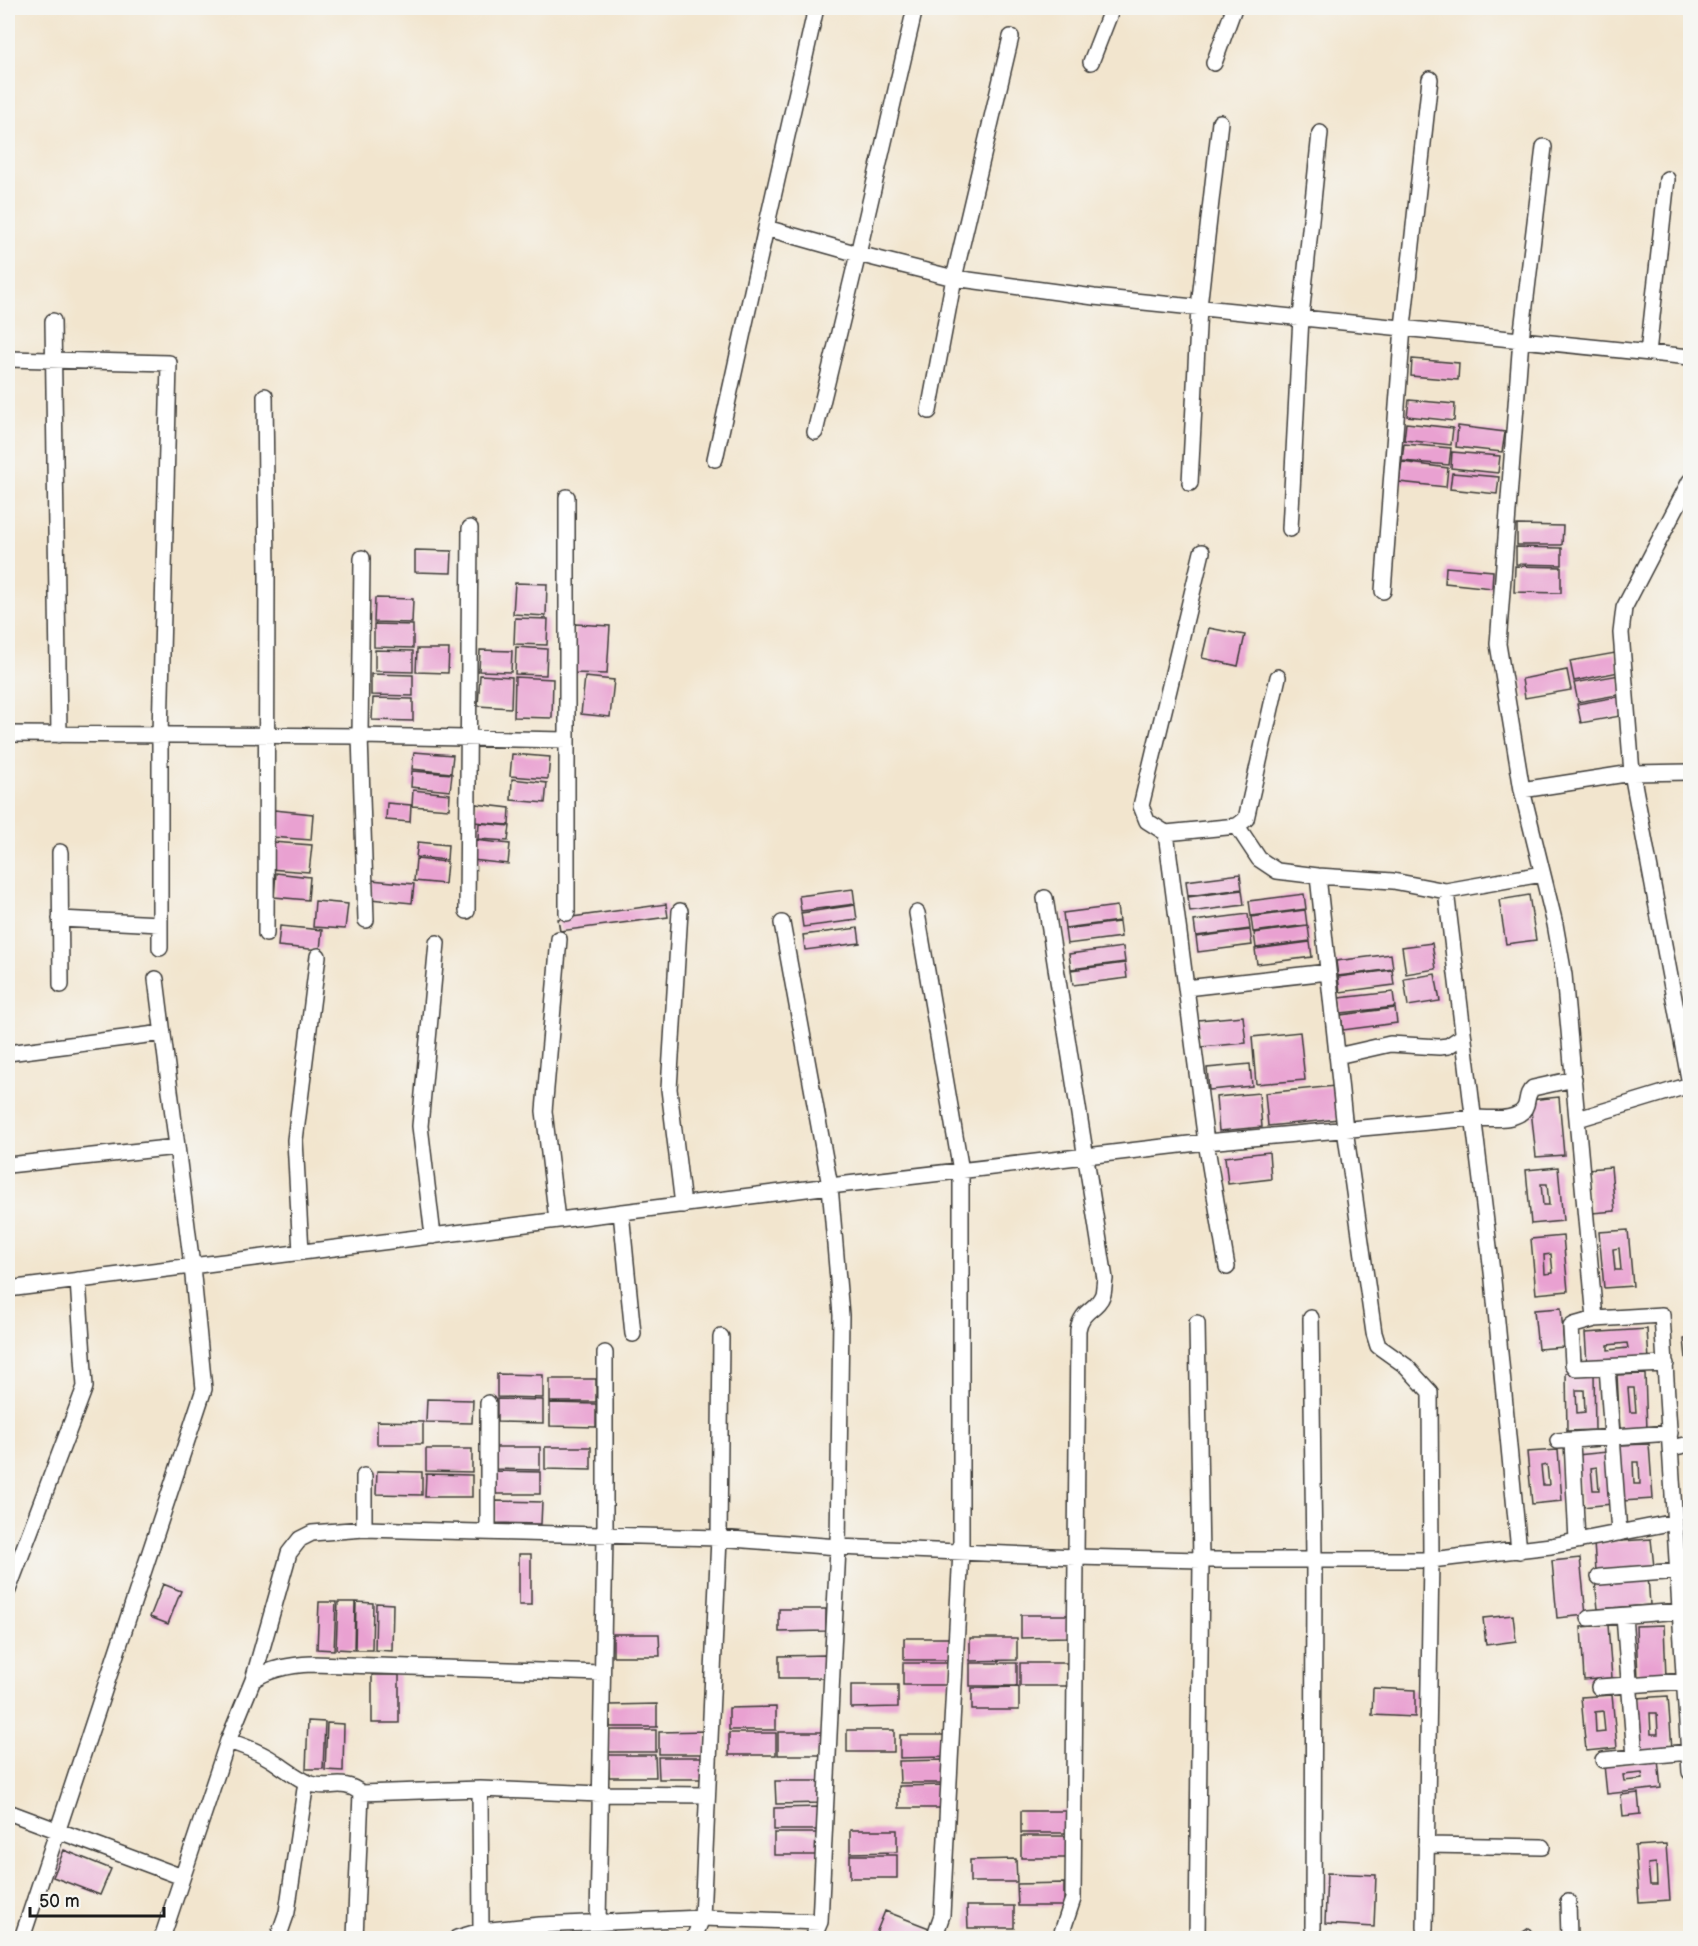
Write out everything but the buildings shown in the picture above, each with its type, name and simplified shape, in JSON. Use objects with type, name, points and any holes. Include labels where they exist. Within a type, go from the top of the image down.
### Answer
[{"type":"street","points":[[715,459],[816,8]]},
{"type":"street","points":[[815,432],[915,8]]},
{"type":"street","points":[[1091,62],[1112,8]]},
{"type":"street","points":[[1214,63],[1234,8]]},
{"type":"street","points":[[929,411],[954,278],[1011,37]]},
{"type":"street","points":[[1383,591],[1403,327],[1430,79]]},
{"type":"street","points":[[1190,483],[1199,307],[1220,122]]},
{"type":"street","points":[[1290,529],[1301,317],[1320,133]]},
{"type":"street","points":[[1544,147],[1521,339],[1497,644],[1522,790],[1555,924],[1564,975],[1595,1319]]},
{"type":"street","points":[[1648,353],[1667,178]]},
{"type":"street","points":[[766,228],[954,278],[1094,297],[1690,357]]},
{"type":"street","points":[[53,321],[59,735]]},
{"type":"street","points":[[8,359],[169,363],[160,736],[160,948]]},
{"type":"street","points":[[265,396],[266,934]]},
{"type":"street","points":[[1578,1119],[1690,1085],[1632,773],[1621,633],[1624,608],[1690,481]]},
{"type":"street","points":[[567,497],[567,913]]},
{"type":"street","points":[[467,911],[470,528]]},
{"type":"street","points":[[1202,552],[1141,806],[1147,821],[1166,833],[1238,826],[1246,819],[1278,677]]},
{"type":"street","points":[[362,558],[360,736],[366,920]]},
{"type":"street","points":[[8,734],[567,740]]},
{"type":"street","points":[[1522,790],[1632,773],[1690,771]]},
{"type":"street","points":[[1238,826],[1258,859],[1277,871],[1318,876],[1393,880],[1446,891],[1542,874]]},
{"type":"street","points":[[1166,833],[1206,1142],[1227,1267]]},
{"type":"street","points":[[60,852],[61,985]]},
{"type":"street","points":[[1318,876],[1345,1129],[1374,1333],[1378,1346],[1406,1366],[1430,1392],[1431,1560],[1425,1928]]},
{"type":"street","points":[[1446,891],[1493,1280],[1519,1551]]},
{"type":"street","points":[[1045,898],[1105,1280],[1098,1303],[1080,1318],[1078,1330],[1073,1899],[1060,1938]]},
{"type":"street","points":[[680,911],[669,1089],[684,1205]]},
{"type":"street","points":[[917,913],[961,1171],[961,1551],[942,1916],[934,1938]]},
{"type":"street","points":[[60,919],[160,924]]},
{"type":"street","points":[[782,923],[830,1186],[841,1315],[838,1547],[820,1922],[813,1938]]},
{"type":"street","points":[[557,1220],[544,1112],[559,939]]},
{"type":"street","points":[[433,1236],[420,1126],[437,943]]},
{"type":"street","points":[[301,1252],[295,1140],[318,956]]},
{"type":"street","points":[[1186,988],[1328,972]]},
{"type":"street","points":[[22,1938],[204,1389],[192,1266],[156,979]]},
{"type":"street","points":[[8,1053],[163,1033]]},
{"type":"street","points":[[1337,1056],[1390,1044],[1448,1046],[1463,1036]]},
{"type":"street","points":[[8,1289],[830,1186],[1206,1142],[1473,1118],[1502,1118],[1518,1115],[1524,1110],[1529,1090],[1574,1079]]},
{"type":"street","points":[[8,1165],[177,1147]]},
{"type":"street","points":[[621,1212],[633,1334]]},
{"type":"street","points":[[8,1590],[86,1387],[78,1280]]},
{"type":"street","points":[[1666,1364],[1576,1368],[1573,1364],[1571,1328],[1595,1319],[1662,1316],[1666,1364],[1690,1772]]},
{"type":"street","points":[[1311,1318],[1314,1559],[1313,1928]]},
{"type":"street","points":[[1197,1323],[1201,1560],[1197,1938]]},
{"type":"street","points":[[694,1938],[702,1918],[718,1538],[721,1337]]},
{"type":"street","points":[[598,1922],[605,1535],[605,1353]]},
{"type":"street","points":[[1607,1367],[1619,1533]]},
{"type":"street","points":[[488,1403],[488,1532]]},
{"type":"street","points":[[1577,1541],[1565,1441],[1612,1437],[1690,1444]]},
{"type":"street","points":[[364,1476],[364,1529]]},
{"type":"street","points":[[162,1938],[228,1741],[253,1680],[289,1553],[300,1539],[312,1533],[364,1529],[718,1538],[838,1547],[1076,1557],[1201,1560],[1431,1560],[1519,1551],[1675,1522]]},
{"type":"street","points":[[1599,1577],[1678,1570]]},
{"type":"street","points":[[1589,1618],[1681,1611]]},
{"type":"street","points":[[1624,1616],[1635,1757]]},
{"type":"street","points":[[253,1680],[265,1672],[299,1664],[602,1673]]},
{"type":"street","points":[[1599,1687],[1685,1681]]},
{"type":"street","points":[[228,1741],[248,1747],[273,1760],[306,1782],[317,1786],[343,1784],[353,1786],[361,1793],[480,1789],[600,1794],[707,1795]]},
{"type":"street","points":[[1603,1760],[1689,1752]]},
{"type":"street","points":[[278,1938],[286,1912],[306,1782]]},
{"type":"street","points":[[480,1789],[482,1931]]},
{"type":"street","points":[[355,1938],[361,1793]]},
{"type":"street","points":[[8,1812],[182,1877]]},
{"type":"street","points":[[1426,1845],[1542,1847]]},
{"type":"street","points":[[1568,1902],[1569,1938]]},
{"type":"street","points":[[457,1938],[482,1931],[538,1932],[598,1922],[702,1918],[820,1922]]}]
